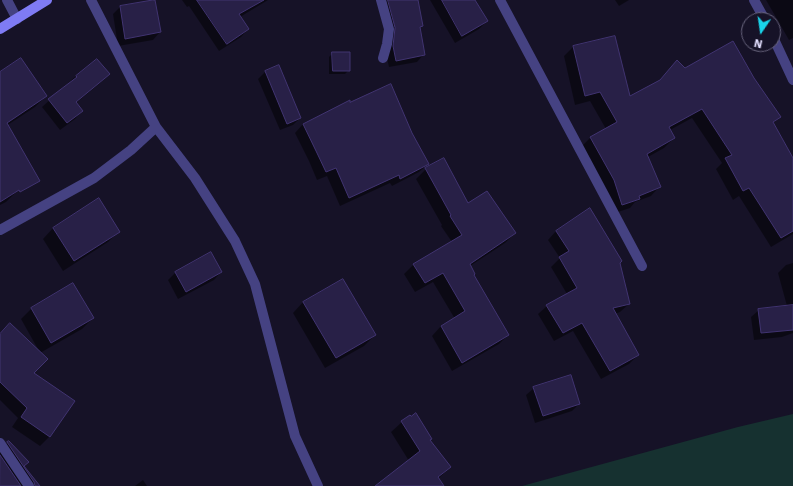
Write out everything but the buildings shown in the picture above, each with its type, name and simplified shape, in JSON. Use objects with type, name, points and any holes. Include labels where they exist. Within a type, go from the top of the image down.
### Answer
[{"type":"street","points":[[7,0],[17,19]]},
{"type":"street","points":[[0,29],[47,0]]},
{"type":"street","points":[[91,0],[156,127],[195,178],[235,241],[242,255],[255,284],[295,436],[318,486]]},
{"type":"street","points":[[381,0],[389,29],[383,58]]},
{"type":"street","points":[[500,0],[642,266]]},
{"type":"street","points":[[754,0],[761,12]]},
{"type":"street","points":[[780,52],[793,80]]},
{"type":"street","points":[[0,230],[94,178],[131,150],[156,127]]},
{"type":"street","points":[[0,443],[29,486]]},
{"type":"green space","points":[[793,414],[793,486],[522,486],[738,427]]}]
